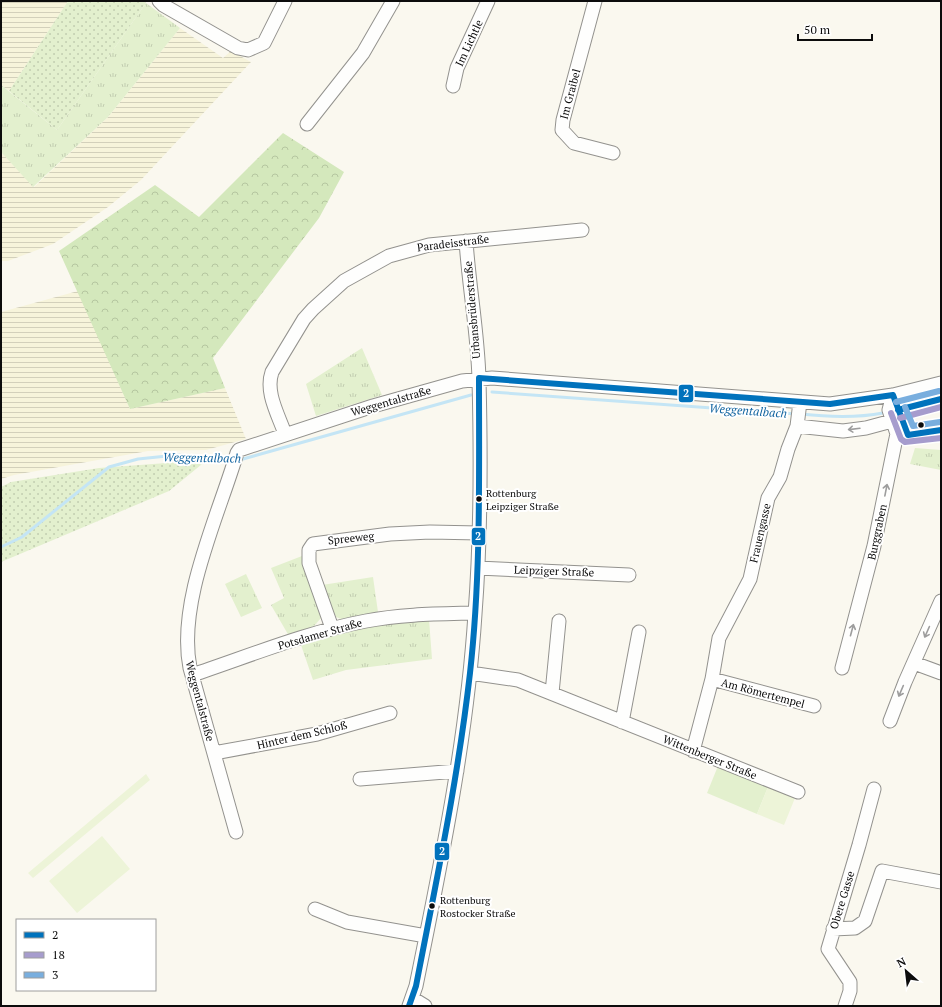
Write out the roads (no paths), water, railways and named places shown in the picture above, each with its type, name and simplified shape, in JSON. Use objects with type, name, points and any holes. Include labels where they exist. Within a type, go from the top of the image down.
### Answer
[{"type":"street","points":[[159,1],[163,6],[238,48],[248,50],[264,43],[285,1]]},
{"type":"street","points":[[307,124],[363,53],[393,1]]},
{"type":"street","name":"Im Lichtle","points":[[453,86],[457,68],[488,1]]},
{"type":"street","name":"Im Graibel","points":[[595,1],[563,120],[562,130],[574,143],[613,153]]},
{"type":"street","name":"Paradeisstraße","points":[[285,434],[271,393],[270,378],[304,319],[313,308],[344,282],[389,256],[416,247],[582,230]]},
{"type":"street","name":"Urbansbrüderstraße","points":[[410,1002],[416,986],[457,771],[470,674],[475,613],[479,533],[479,378],[466,241]]},
{"type":"street","name":"Weggentalstraße","points":[[236,832],[192,675],[188,658],[187,641],[192,606],[208,539],[236,453],[244,447],[381,404],[462,381],[479,378],[498,378],[799,414],[842,431],[866,428],[892,420]]},
{"type":"street","name":"Weggentalstraße","points":[[799,414],[830,404],[893,395],[941,383]]},
{"type":"street","name":"Burggraben","points":[[842,668],[868,574],[897,434],[889,410],[893,395]]},
{"type":"street","name":"Frauengasse","points":[[720,638],[750,579],[768,498],[780,477],[799,414]]},
{"type":"street","name":"Spreeweg","points":[[332,628],[309,563],[309,550],[313,544],[390,534],[430,532],[479,533]]},
{"type":"street","name":"Leipziger Straße","points":[[478,568],[629,575]]},
{"type":"street","points":[[890,720],[941,602]]},
{"type":"street","name":"Potsdamer Straße","points":[[192,675],[332,628],[385,618],[475,613]]},
{"type":"street","points":[[552,692],[559,621]]},
{"type":"street","points":[[622,722],[639,632]]},
{"type":"street","name":"Am Römertempel","points":[[692,751],[712,679],[720,638]]},
{"type":"street","points":[[914,663],[941,673]]},
{"type":"street","name":"Wittenberger Straße","points":[[470,674],[518,680],[552,692],[692,751],[798,792]]},
{"type":"street","name":"Am Römertempel","points":[[712,679],[814,706]]},
{"type":"street","name":"Hinter dem Schloß","points":[[214,753],[317,734],[390,713]]},
{"type":"street","points":[[360,779],[457,771]]},
{"type":"street","name":"Obere Gasse","points":[[845,1006],[850,991],[850,982],[828,949],[874,789]]},
{"type":"street","points":[[833,929],[855,928],[865,921],[882,871],[937,881]]},
{"type":"street","points":[[315,910],[347,922],[426,936]]},
{"type":"street","points":[[410,1002],[425,1006]]},
{"type":"waterway","name":"Weggentalbach","points":[[492,392],[796,414]]},
{"type":"waterway","name":"Weggentalbach","points":[[238,459],[243,459],[471,395]]},
{"type":"waterway","name":"Weggentalbach","points":[[801,414],[822,416],[863,416],[883,413]]},
{"type":"waterway","name":"Weggentalbach","points":[[1,547],[22,537],[109,467],[138,459],[177,455],[233,459]]},
{"type":"place","name":"Rottenburg Leipziger Straße","points":[[479,499]]},
{"type":"place","name":"Rottenburg Rostocker Straße","points":[[432,906]]}]
